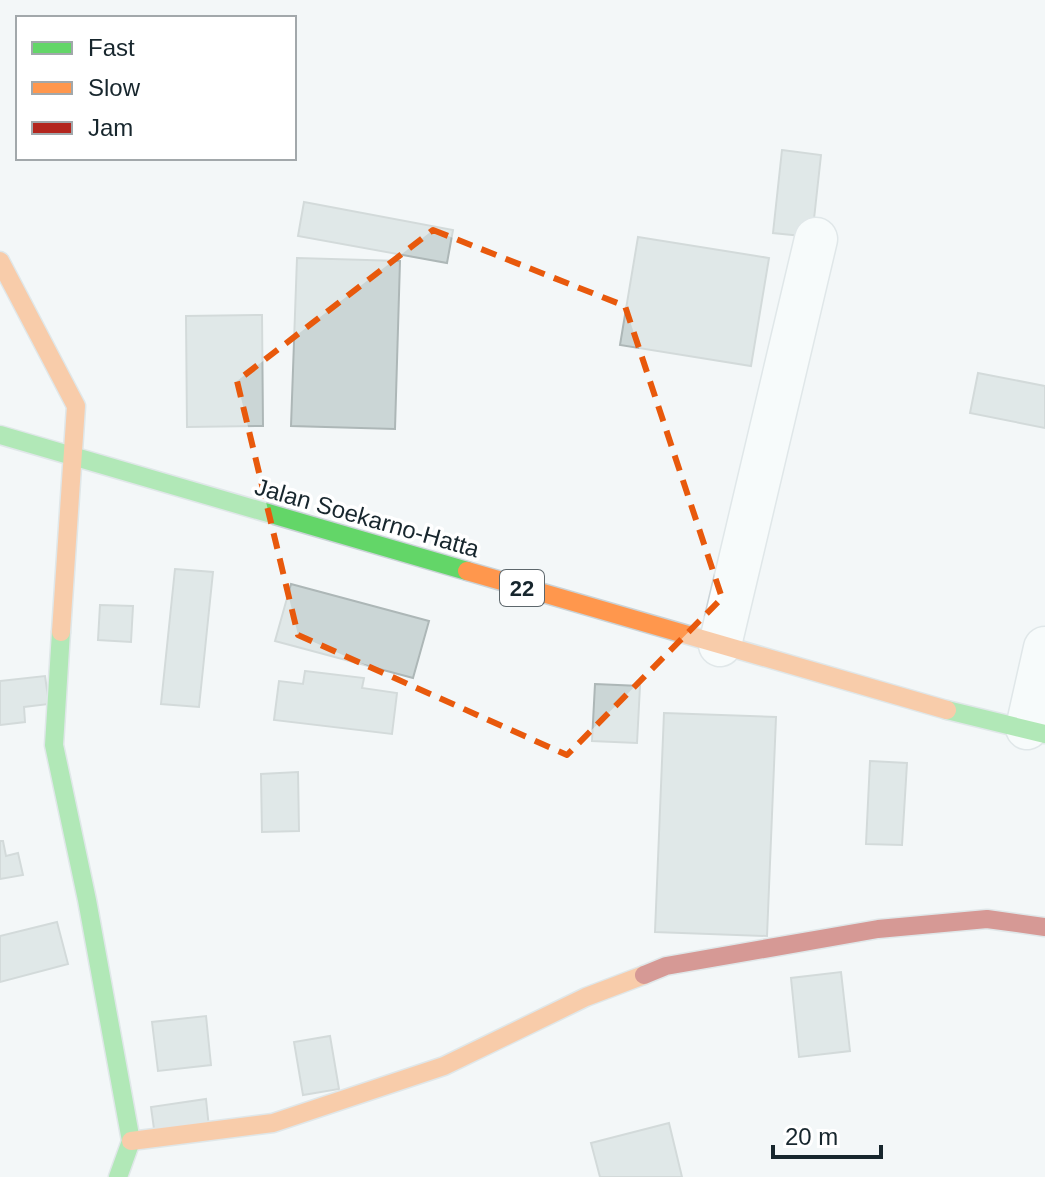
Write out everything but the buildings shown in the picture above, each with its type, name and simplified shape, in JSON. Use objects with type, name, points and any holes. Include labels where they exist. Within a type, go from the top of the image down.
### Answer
[{"type":"main road","points":[[0,261],[76,406],[54,745],[87,900],[131,1141],[118,1177]]},
{"type":"main road","name":"Jalan Soekarno-Hatta","points":[[0,435],[922,704],[1036,731]]},
{"type":"main road","points":[[131,1141],[273,1123],[444,1066],[586,997],[666,966],[878,929],[987,919],[1045,927]]},
{"type":"street","points":[[720,645],[816,239]]},
{"type":"street","points":[[1036,731],[1045,648]]},
{"type":"highlighted area","points":[[433,230],[625,306],[722,598],[567,755],[298,635],[237,381]]},
{"type":"traffic: fast","points":[[0,435],[467,571]]},
{"type":"traffic: fast","points":[[61,632],[54,745],[87,900],[131,1141],[118,1177]]},
{"type":"traffic: fast","points":[[947,710],[1045,734]]},
{"type":"traffic: slow","points":[[0,261],[76,406],[61,632]]},
{"type":"traffic: slow","points":[[467,571],[947,710]]},
{"type":"traffic: slow","points":[[131,1141],[273,1123],[444,1066],[586,997],[644,975]]},
{"type":"traffic: jam","points":[[644,975],[666,966],[878,929],[987,919],[1045,927]]}]
